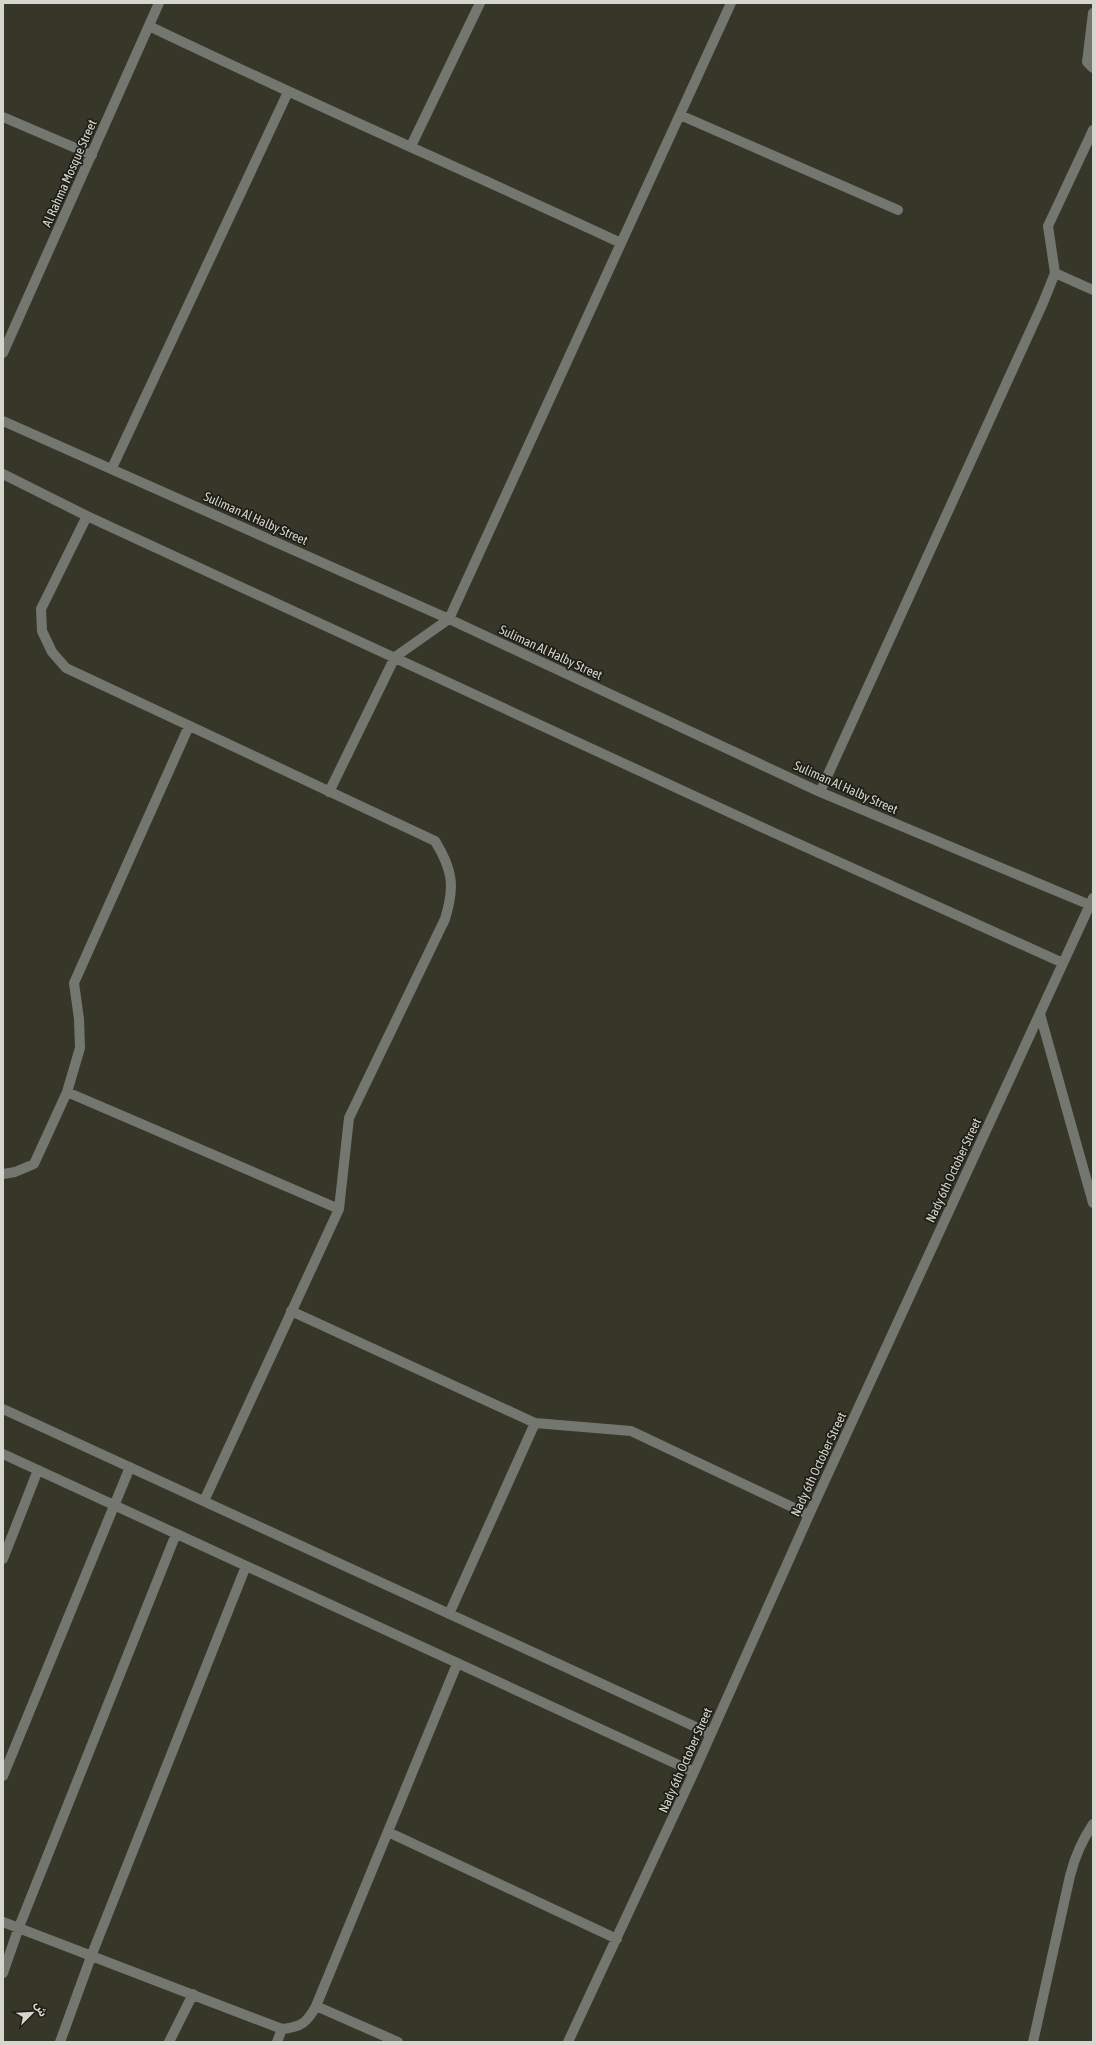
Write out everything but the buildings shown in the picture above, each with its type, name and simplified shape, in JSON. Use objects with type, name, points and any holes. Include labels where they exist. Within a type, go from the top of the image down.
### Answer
[{"type":"street","name":"Al Rahma Mosque Street","points":[[3,353],[159,3]]},
{"type":"street","points":[[411,146],[480,3]]},
{"type":"street","points":[[329,792],[396,657],[449,619],[732,3]]},
{"type":"street","points":[[1093,13],[1087,62],[1093,68]]},
{"type":"street","points":[[149,26],[288,92],[411,146],[621,243]]},
{"type":"street","points":[[112,468],[288,92]]},
{"type":"street","points":[[680,115],[898,210]]},
{"type":"street","points":[[3,117],[92,155]]},
{"type":"street","points":[[820,792],[1055,273],[1048,226],[1093,130]]},
{"type":"street","points":[[1055,273],[1093,290]]},
{"type":"street","name":"Suliman Al Halby Street","points":[[3,421],[112,468],[449,619],[820,792],[1091,902]]},
{"type":"street","points":[[3,474],[87,516],[396,657],[770,831],[1063,963]]},
{"type":"street","points":[[87,516],[41,609],[42,631],[52,652],[66,668],[435,841],[446,859],[452,879],[451,899],[445,919],[349,1118],[339,1209],[204,1501]]},
{"type":"street","points":[[3,1174],[15,1172],[34,1164],[67,1092],[80,1048],[79,1019],[74,983],[189,726]]},
{"type":"street","name":"Nady 6th October Street","points":[[568,2042],[694,1772],[809,1515],[1091,902]]},
{"type":"street","points":[[1040,1014],[1093,1203]]},
{"type":"street","points":[[67,1092],[339,1209]]},
{"type":"street","points":[[291,1311],[535,1423],[631,1431],[809,1515]]},
{"type":"street","points":[[3,1409],[711,1734]]},
{"type":"street","points":[[449,1614],[535,1423]]},
{"type":"street","points":[[3,1454],[694,1772]]},
{"type":"street","points":[[3,1776],[130,1467]]},
{"type":"street","points":[[3,1559],[38,1470]]},
{"type":"street","points":[[3,1974],[19,1928],[176,1534]]},
{"type":"street","points":[[60,2042],[92,1954],[246,1566]]},
{"type":"street","points":[[3,1922],[92,1954],[282,2029],[295,2028],[309,2019],[316,2006],[458,1664]]},
{"type":"street","points":[[1033,2042],[1075,1856],[1093,1824]]},
{"type":"street","points":[[388,1832],[617,1939]]},
{"type":"street","points":[[169,2042],[193,1994]]},
{"type":"street","points":[[316,2006],[398,2042]]},
{"type":"street","points":[[277,2042],[282,2029]]}]
